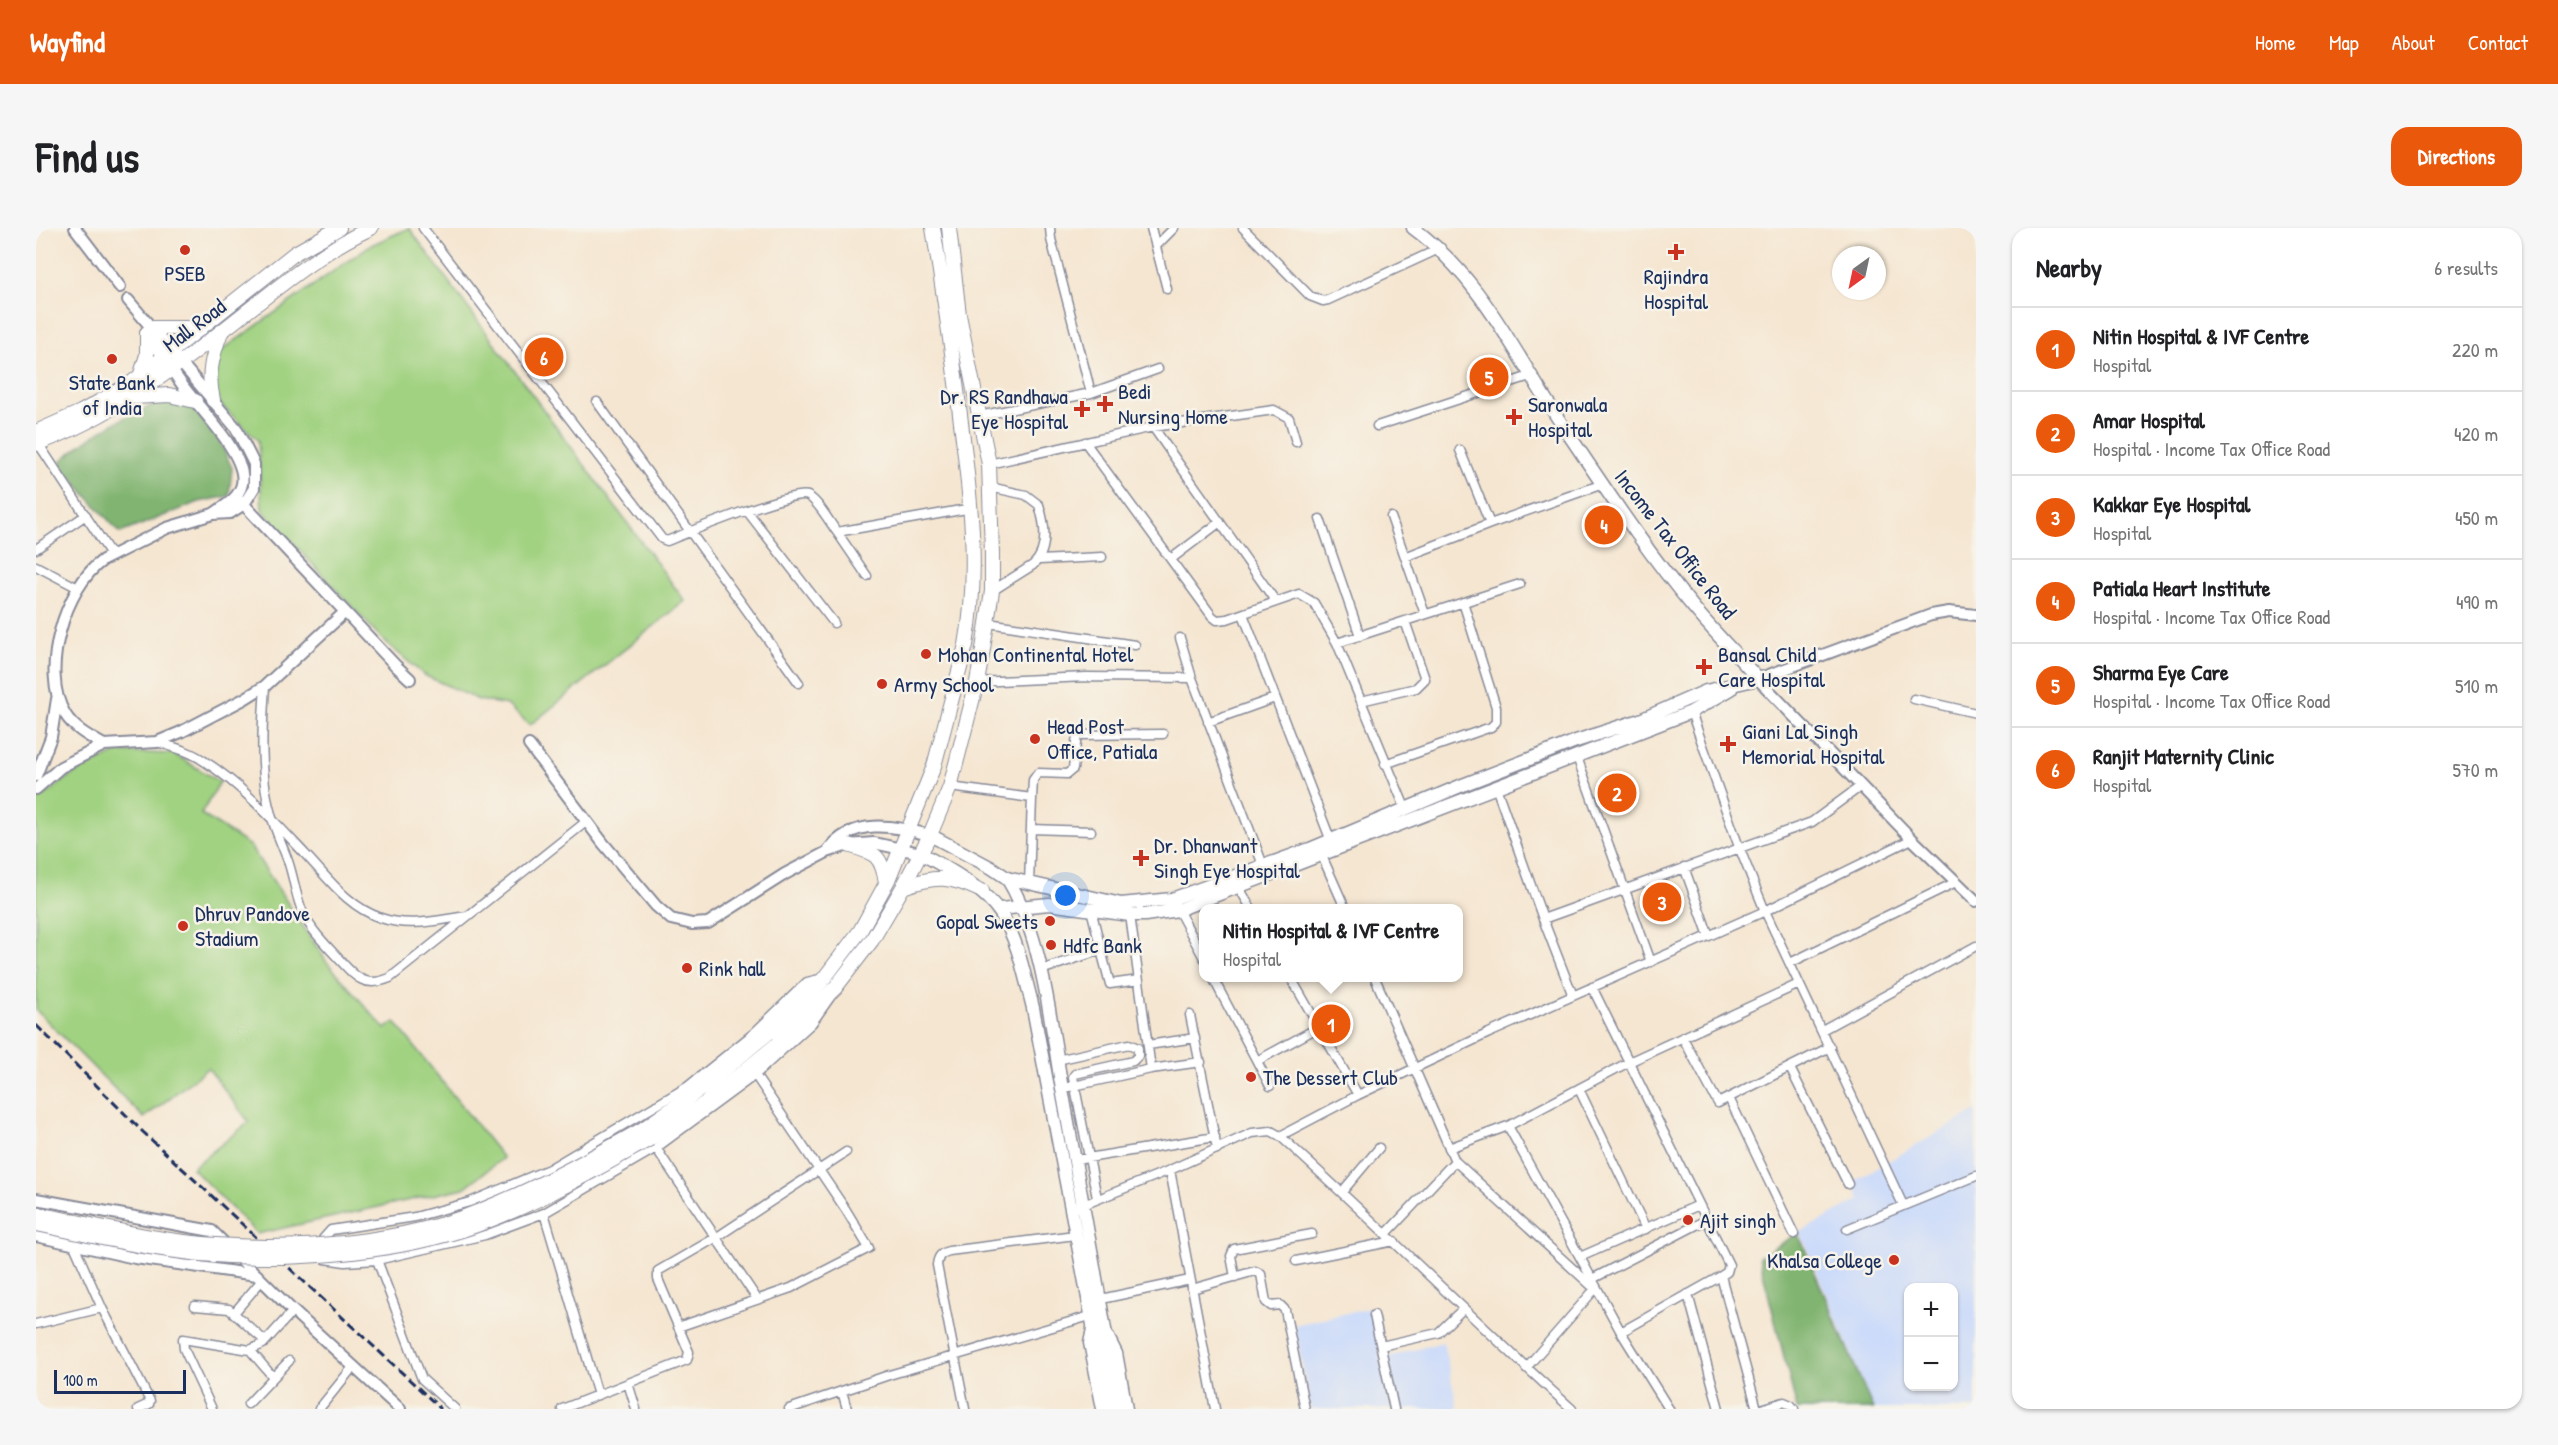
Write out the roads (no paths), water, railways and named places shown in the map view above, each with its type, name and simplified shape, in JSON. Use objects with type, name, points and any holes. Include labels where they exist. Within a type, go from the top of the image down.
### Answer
[{"type":"main road","name":"Mall Road","points":[[37,440],[70,430],[125,400],[173,360],[202,328],[295,253],[339,228]]},
{"type":"main road","name":"Mall Road","points":[[37,440],[140,377],[222,331],[326,252],[371,228]]},
{"type":"main road","points":[[830,983],[886,882],[934,766],[966,645],[972,588],[972,508],[933,228]]},
{"type":"main road","points":[[36,1224],[166,1249],[224,1256],[336,1253],[380,1248],[462,1230],[505,1214],[568,1184],[649,1139],[707,1102],[782,1040],[830,983],[872,940],[903,886],[930,835],[950,788],[977,682],[992,591],[989,464],[959,315],[949,228]]},
{"type":"main road","name":"Income Tax Office Road","points":[[1413,228],[1441,248],[1466,277],[1505,330],[1530,375],[1630,525],[1693,607],[1758,679]]},
{"type":"main road","points":[[140,377],[147,355],[150,331],[202,328]]},
{"type":"main road","points":[[213,400],[209,370],[212,354],[222,331]]},
{"type":"main road","points":[[125,400],[155,395],[195,401]]},
{"type":"main road","points":[[1000,909],[1049,904],[1145,915],[1238,886],[1322,856],[1406,810],[1465,784],[1576,741],[1640,720],[1706,691],[1736,686],[1758,679]]},
{"type":"main road","points":[[930,835],[992,868],[1006,878],[1121,903],[1175,905],[1249,870],[1330,841],[1359,835],[1496,788],[1577,757],[1691,712],[1711,703],[1736,686]]},
{"type":"main road","points":[[848,845],[876,855],[883,865],[886,882]]},
{"type":"main road","points":[[920,853],[959,874],[982,891],[1000,909],[1017,943],[1033,1008],[1109,1409]]},
{"type":"main road","points":[[903,886],[928,878],[941,877],[960,881],[982,891]]},
{"type":"main road","points":[[1006,878],[1022,906],[1041,970],[1057,1060],[1068,1087],[1076,1160],[1119,1409]]},
{"type":"main road","points":[[36,1214],[166,1239],[215,1245],[285,1245],[368,1239],[429,1228],[479,1212],[577,1166],[649,1139]]},
{"type":"street","points":[[75,228],[120,287]]},
{"type":"street","points":[[423,228],[657,534],[667,541],[747,511],[803,495],[812,500],[867,576]]},
{"type":"street","points":[[1050,228],[1091,393]]},
{"type":"street","points":[[1151,228],[1167,289]]},
{"type":"street","points":[[1156,246],[1173,228]]},
{"type":"street","points":[[1243,228],[1310,296],[1323,301],[1346,293],[1441,248]]},
{"type":"street","points":[[36,776],[51,737],[57,697],[54,670],[58,646],[66,614],[78,588],[96,566],[112,556],[167,528],[213,514],[240,500],[254,488],[254,464],[242,437],[213,400],[173,360],[131,305]]},
{"type":"street","points":[[173,360],[195,401],[224,438],[240,466],[242,486],[240,500]]},
{"type":"street","points":[[979,416],[1091,393],[1158,369]]},
{"type":"street","points":[[1377,426],[1530,375]]},
{"type":"street","points":[[597,402],[688,532],[799,683]]},
{"type":"street","points":[[989,464],[1153,427],[1274,410],[1289,418],[1296,442]]},
{"type":"street","points":[[1153,427],[1276,602]]},
{"type":"street","points":[[37,440],[112,556]]},
{"type":"street","points":[[1085,442],[1212,616],[1222,621],[1299,594],[1314,603],[1337,643],[1385,764],[1406,810]]},
{"type":"street","points":[[1460,450],[1490,524]]},
{"type":"street","points":[[1405,556],[1603,484]]},
{"type":"street","points":[[990,487],[1026,495],[1039,505],[1044,546],[1039,560]]},
{"type":"street","points":[[240,500],[410,679]]},
{"type":"street","points":[[837,532],[972,508]]},
{"type":"street","points":[[747,511],[834,623]]},
{"type":"street","points":[[36,549],[86,515]]},
{"type":"street","points":[[1391,517],[1425,614]]},
{"type":"street","points":[[1320,519],[1360,636]]},
{"type":"street","points":[[1171,558],[1220,522]]},
{"type":"street","points":[[992,591],[1039,560],[1102,557]]},
{"type":"street","points":[[36,566],[78,588]]},
{"type":"street","points":[[1337,643],[1520,584]]},
{"type":"street","points":[[1385,764],[1491,727],[1496,722],[1496,707],[1463,602]]},
{"type":"street","points":[[157,742],[222,711],[265,686],[345,612]]},
{"type":"street","points":[[1976,615],[1949,612],[1931,615],[1758,679],[1912,839],[1976,901]]},
{"type":"street","points":[[1243,614],[1330,841]]},
{"type":"street","points":[[1361,701],[1416,688],[1425,679],[1405,621]]},
{"type":"street","points":[[988,623],[1135,645]]},
{"type":"street","points":[[1180,638],[1208,722],[1263,865]]},
{"type":"street","points":[[977,682],[1086,677],[1192,678]]},
{"type":"street","points":[[265,686],[263,756],[272,818],[289,863],[300,908],[307,920],[355,977],[363,981],[372,983],[390,978],[587,821]]},
{"type":"street","points":[[57,697],[65,714],[74,725],[104,745]]},
{"type":"street","points":[[1208,722],[1275,698]]},
{"type":"street","points":[[1914,699],[1976,713]]},
{"type":"street","points":[[1691,712],[1739,847],[1765,912],[1903,1205]]},
{"type":"street","points":[[1029,884],[1033,780],[1038,773],[1067,774],[1073,769],[1077,735],[1162,734]]},
{"type":"street","points":[[36,789],[61,767],[104,745],[157,742],[183,750],[203,760],[272,818],[345,898],[363,911],[383,919],[418,924],[470,915]]},
{"type":"street","points":[[529,745],[587,821],[656,906],[670,919],[692,924],[708,923],[785,874],[827,852],[848,845],[874,843],[920,853]]},
{"type":"street","points":[[1577,757],[1651,962]]},
{"type":"street","points":[[1543,919],[1812,822],[1861,786]]},
{"type":"street","points":[[950,788],[1032,798]]},
{"type":"street","points":[[1496,788],[1573,996]]},
{"type":"street","points":[[827,852],[840,837],[860,828],[889,826],[930,835]]},
{"type":"street","points":[[1031,829],[1091,831]]},
{"type":"street","points":[[1280,1136],[1414,1068],[1765,912],[1912,839]]},
{"type":"street","points":[[1322,856],[1343,904]]},
{"type":"street","points":[[1684,867],[1709,936]]},
{"type":"street","points":[[1790,963],[1956,882]]},
{"type":"street","points":[[1238,886],[1248,904]]},
{"type":"street","points":[[1175,905],[1199,950]]},
{"type":"street","points":[[1091,909],[1110,984],[1114,986],[1139,980]]},
{"type":"street","points":[[1130,915],[1151,1070]]},
{"type":"street","points":[[1822,1030],[1976,946]]},
{"type":"street","points":[[1041,970],[1101,950]]},
{"type":"street","points":[[807,982],[830,983],[828,1003],[812,1023],[755,1075],[649,1139],[544,1213],[485,1235],[377,1260],[345,1262],[325,1259],[323,1239],[330,1230],[415,1217],[470,1202],[549,1169],[687,1087],[754,1033],[807,982]]},
{"type":"street","points":[[1216,982],[1270,1086]]},
{"type":"street","points":[[1293,982],[1358,1095]]},
{"type":"street","points":[[1377,982],[1455,1161],[1596,1287]]},
{"type":"street","points":[[1449,1148],[1508,1126],[1629,1062],[1799,984]]},
{"type":"street","points":[[1592,987],[1729,1265],[1729,1269],[1721,1276],[1621,1332]]},
{"type":"street","points":[[1190,1015],[1217,1149]]},
{"type":"street","points":[[1257,1061],[1319,1027]]},
{"type":"street","points":[[1148,1045],[1195,1038]]},
{"type":"street","points":[[1683,1038],[1716,1101],[1721,1102],[1830,1047]]},
{"type":"street","points":[[1057,1060],[1129,1044],[1138,1048],[1138,1056],[1133,1060],[1076,1074],[1068,1087],[1089,1159],[1097,1198]]},
{"type":"street","points":[[1068,1087],[1200,1062]]},
{"type":"street","points":[[1790,1068],[1848,1184]]},
{"type":"street","points":[[678,1327],[801,1283],[869,1248],[755,1075]]},
{"type":"street","points":[[1579,1089],[1646,1229]]},
{"type":"street","points":[[1729,1098],[1794,1234]]},
{"type":"street","points":[[1508,1126],[1621,1332],[1669,1409]]},
{"type":"street","points":[[1071,1209],[1170,1170],[1252,1133],[1271,1131],[1280,1136],[1342,1192],[1463,1309],[1572,1409]]},
{"type":"street","points":[[1076,1160],[1215,1137]]},
{"type":"street","points":[[649,1139],[757,1299]]},
{"type":"street","points":[[1342,1192],[1379,1148]]},
{"type":"street","points":[[562,1409],[687,1360],[688,1352],[658,1279],[658,1271],[717,1237],[846,1152]]},
{"type":"street","points":[[1386,1234],[1455,1161]]},
{"type":"street","points":[[1170,1170],[1215,1409]]},
{"type":"street","points":[[1847,1229],[1976,1176]]},
{"type":"street","points":[[36,1199],[204,1228],[218,1235],[293,1311],[396,1408]]},
{"type":"street","points":[[1580,1257],[1699,1205]]},
{"type":"street","points":[[544,1213],[598,1395]]},
{"type":"street","points":[[415,1217],[407,1227],[406,1239],[415,1247],[424,1250]]},
{"type":"street","points":[[1526,1368],[1596,1287],[1706,1220]]},
{"type":"street","points":[[1235,1277],[1231,1256],[1234,1249],[1312,1234]]},
{"type":"street","points":[[964,1409],[956,1356],[937,1265],[938,1258],[942,1253],[1076,1235]]},
{"type":"street","points":[[36,1236],[135,1258],[260,1277]]},
{"type":"street","points":[[1296,1261],[1394,1241]]},
{"type":"street","points":[[73,1243],[102,1308],[150,1401],[149,1404],[138,1409]]},
{"type":"street","points":[[377,1260],[422,1379],[455,1409]]},
{"type":"street","points":[[1101,1299],[1258,1272],[1262,1274],[1266,1302],[1271,1306],[1280,1305],[1285,1310],[1305,1409]]},
{"type":"street","points":[[1721,1276],[1759,1409],[1784,1402],[1794,1409]]},
{"type":"street","points":[[234,1313],[260,1277]]},
{"type":"street","points":[[1689,1294],[1719,1409]]},
{"type":"street","points":[[195,1306],[219,1307],[234,1313],[266,1341]]},
{"type":"street","points":[[36,1324],[102,1308]]},
{"type":"street","points":[[1380,1346],[1438,1333],[1463,1309]]},
{"type":"street","points":[[212,1409],[181,1343],[183,1339],[250,1350],[266,1341],[293,1311]]},
{"type":"street","points":[[1374,1315],[1394,1409]]},
{"type":"street","points":[[789,1409],[956,1356],[1091,1319],[1088,1343],[1101,1409]]},
{"type":"street","points":[[1107,1331],[1118,1353],[1128,1409]]},
{"type":"street","points":[[250,1350],[273,1377]]},
{"type":"street","points":[[248,1404],[289,1360]]},
{"type":"street","points":[[319,1409],[353,1367]]},
{"type":"street","points":[[628,1383],[636,1409]]},
{"type":"street","points":[[842,1391],[847,1409]]},
{"type":"railway","points":[[36,1025],[143,1132],[441,1409]]},
{"type":"place","name":"PSEB","points":[[185,250]]},
{"type":"place","name":"Rajindra Hospital","points":[[1676,252]]},
{"type":"place","name":"Ranjit Maternity Clinic","points":[[544,357]]},
{"type":"place","name":"State Bank of India","points":[[112,359]]},
{"type":"place","name":"Sharma Eye Care","points":[[1489,377]]},
{"type":"place","name":"Bedi Nursing Home","points":[[1105,404]]},
{"type":"place","name":"Dr. RS Randhawa Eye Hospital","points":[[1082,409]]},
{"type":"place","name":"Saronwala Hospital","points":[[1514,417]]},
{"type":"place","name":"Patiala Heart Institute","points":[[1604,525]]},
{"type":"place","name":"Mohan Continental Hotel","points":[[926,654]]},
{"type":"place","name":"Bansal Child Care Hospital","points":[[1704,667]]},
{"type":"place","name":"Army School","points":[[882,684]]},
{"type":"place","name":"Head Post Office, Patiala","points":[[1035,739]]},
{"type":"place","name":"Giani Lal Singh Memorial Hospital","points":[[1728,744]]},
{"type":"place","name":"Amar Hospital","points":[[1617,793]]},
{"type":"place","name":"Dr. Dhanwant Singh Eye Hospital","points":[[1141,858]]},
{"type":"place","name":"Kakkar Eye Hospital","points":[[1662,902]]},
{"type":"place","name":"Gopal Sweets","points":[[1050,921]]},
{"type":"place","name":"Dhruv Pandove Stadium","points":[[183,926]]},
{"type":"place","name":"Hdfc Bank","points":[[1051,945]]},
{"type":"place","name":"Rink hall","points":[[687,968]]},
{"type":"place","name":"Nitin Hospital & IVF Centre","points":[[1331,1024]]},
{"type":"place","name":"The Dessert Club","points":[[1251,1077]]},
{"type":"place","name":"Ajit singh","points":[[1688,1220]]},
{"type":"place","name":"Khalsa College","points":[[1894,1260]]}]
